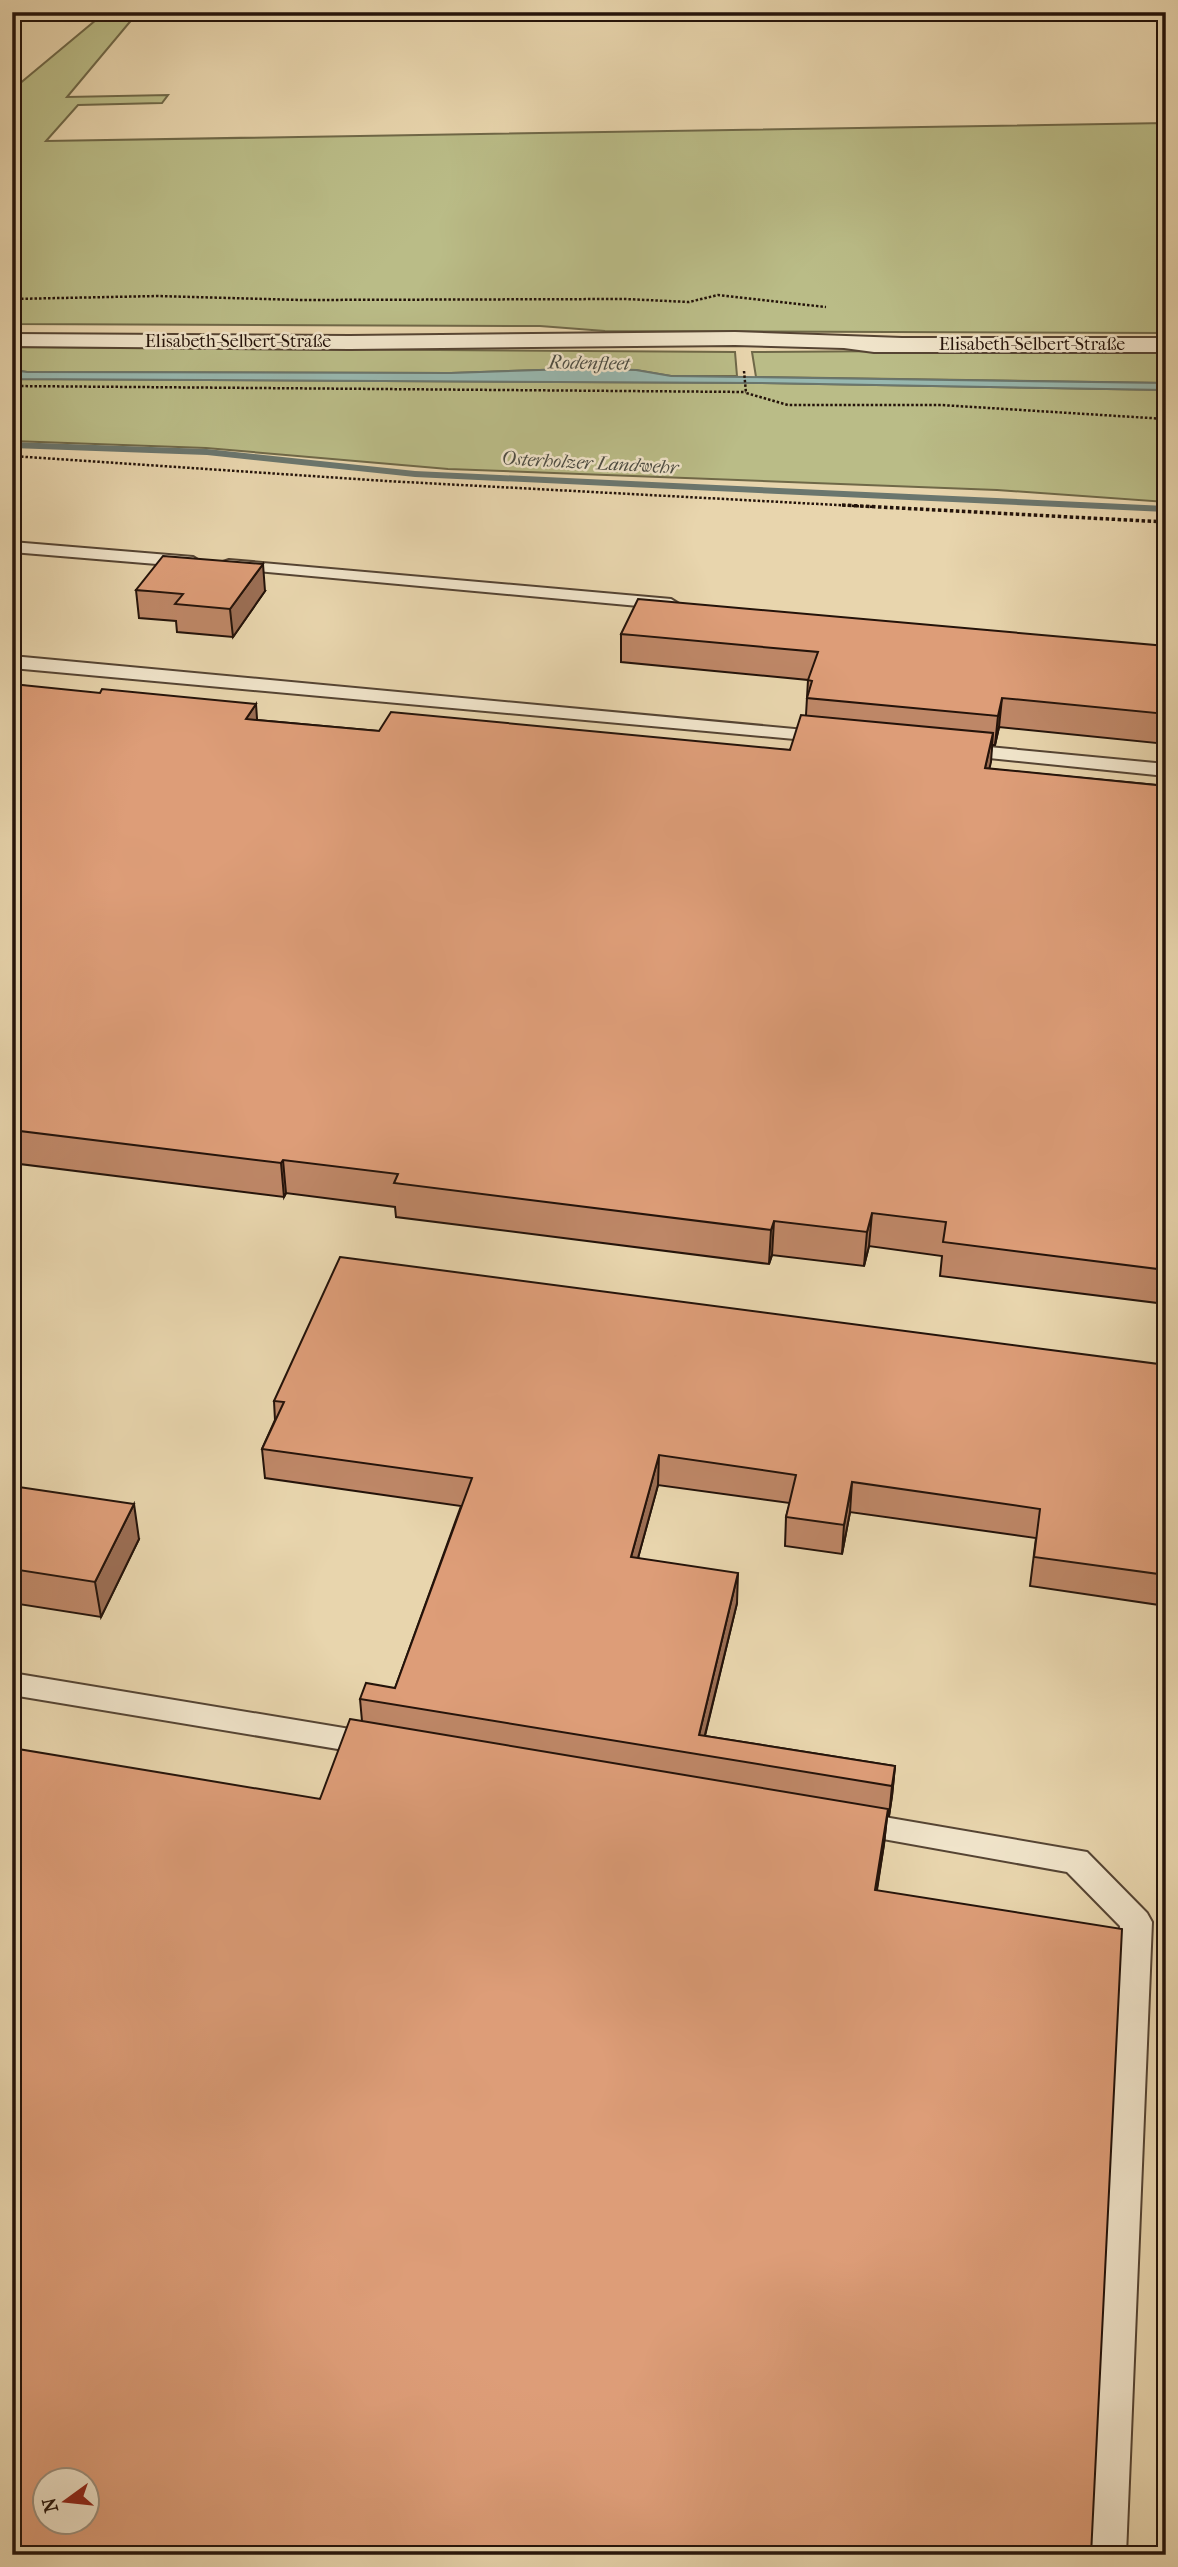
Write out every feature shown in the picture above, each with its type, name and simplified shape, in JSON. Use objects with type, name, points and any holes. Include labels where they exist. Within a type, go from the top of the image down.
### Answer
[{"type":"street","name":"Elisabeth-Selbert-Straße","points":[[12,340],[464,342],[545,347],[730,349],[898,344],[1166,345]]},
{"type":"lane","points":[[12,547],[683,606]]},
{"type":"lane","points":[[12,663],[14,661],[847,739]]},
{"type":"lane","points":[[944,748],[1166,769]]},
{"type":"lane","points":[[12,1684],[399,1748]]},
{"type":"lane","points":[[827,1819],[1076,1861],[1136,1922],[1107,2555]]},
{"type":"path","points":[[12,16],[273,12]]},
{"type":"path","points":[[12,299],[158,296],[300,300],[625,299],[689,302],[718,295],[833,309]]},
{"type":"path","points":[[744,374],[746,392]]},
{"type":"path","points":[[12,386],[746,392],[755,397],[788,404],[942,405],[1166,419]]},
{"type":"path","points":[[12,456],[386,481],[1166,522]]},
{"type":"green space","points":[[134,17],[67,97],[168,95],[162,103],[78,105],[46,141],[1166,123],[1166,333],[605,331],[540,326],[12,324],[12,90],[96,20]]},
{"type":"green space","points":[[12,347],[735,352],[737,376],[671,376],[636,370],[571,369],[451,373],[27,372],[12,370]]},
{"type":"green space","points":[[752,352],[1166,352],[1166,383],[756,377]]},
{"type":"green space","points":[[12,379],[762,383],[1166,390],[1166,502],[997,490],[448,469],[206,448],[12,441]]},
{"type":"water","points":[[12,370],[451,373],[636,370],[671,376],[1166,383],[1166,390],[762,383],[12,379]]},
{"type":"building","points":[[163,556],[263,564],[230,609],[175,604],[183,594],[136,590]]},
{"type":"building","points":[[638,599],[1166,646],[1166,714],[1002,698],[998,716],[807,698],[812,681],[808,680],[818,652],[621,634]]},
{"type":"building","points":[[12,684],[100,693],[102,689],[256,704],[246,719],[379,731],[391,712],[790,750],[801,715],[993,733],[985,768],[1166,786],[1166,1270],[943,1242],[946,1222],[872,1213],[867,1232],[774,1221],[771,1230],[394,1183],[398,1174],[283,1160],[281,1163],[12,1130]]},
{"type":"building","points":[[340,1257],[1166,1365],[1166,1575],[1034,1557],[1040,1509],[852,1482],[844,1525],[786,1517],[796,1475],[659,1455],[631,1557],[738,1573],[699,1735],[895,1766],[892,1786],[360,1699],[366,1683],[395,1688],[472,1478],[262,1449],[284,1402],[274,1401]]},
{"type":"building","points":[[12,1486],[134,1504],[95,1582],[12,1569]]},
{"type":"building","points":[[350,1719],[888,1809],[875,1890],[1122,1929],[1091,2555],[12,2555],[12,1748],[320,1799]]},
{"type":"waterway","name":"Osterholzer Landwehr","points":[[12,445],[207,452],[415,474],[1166,509]]},
{"type":"water label","name":"Rodenfleet","points":[[589,363]]}]
